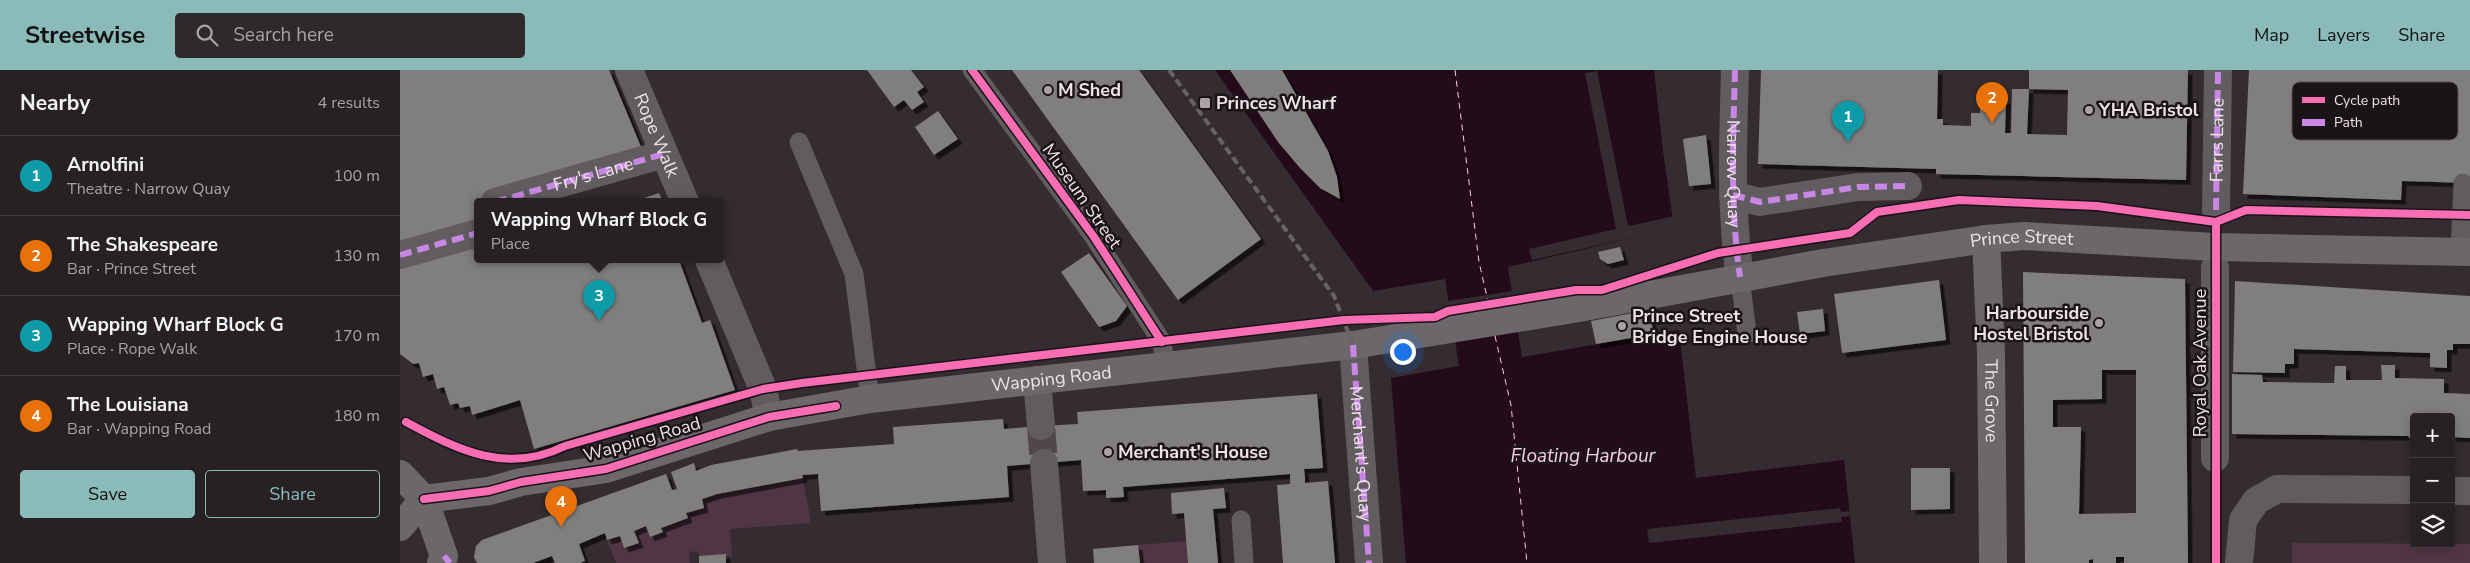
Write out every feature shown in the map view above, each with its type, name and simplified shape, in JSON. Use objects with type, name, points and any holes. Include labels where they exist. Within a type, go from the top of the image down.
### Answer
[{"type":"street","name":"Rope Walk","points":[[629,70],[682,198]]},
{"type":"street","name":"Narrow Quay","points":[[1735,70],[1733,195],[1740,277]]},
{"type":"street","name":"Farrs Lane","points":[[2216,210],[2218,70]]},
{"type":"street","name":"Fry's Lane","points":[[510,198],[664,154]]},
{"type":"street","points":[[1733,195],[1760,202],[1858,187],[1908,186]]},
{"type":"street","points":[[400,255],[474,234]]},
{"type":"street","name":"Prince Street","points":[[1450,330],[1906,249],[2024,236],[2215,247],[2465,252]]},
{"type":"street","name":"The Grove","points":[[1986,239],[1990,354],[1993,563]]},
{"type":"street","points":[[710,263],[762,389],[769,417]]},
{"type":"street","name":"Royal Oak Avenue","points":[[2215,268],[2216,458]]},
{"type":"street","name":"Wapping Road","points":[[424,500],[489,491],[521,482],[606,468],[769,417],[870,399],[1353,345],[1450,330]]},
{"type":"street","name":"Merchant's Quay","points":[[1353,345],[1369,563]]},
{"type":"street","points":[[1037,380],[1041,426]]},
{"type":"street","points":[[1044,463],[1052,563]]},
{"type":"street","points":[[400,474],[424,500],[445,561]]},
{"type":"street","points":[[2239,563],[2243,520],[2256,501],[2277,489],[2410,490]]},
{"type":"street","points":[[2455,491],[2470,491]]},
{"type":"street","points":[[400,527],[424,500]]},
{"type":"lane","name":"Museum Street","points":[[972,70],[1094,237],[1162,342],[1165,366]]},
{"type":"lane","points":[[799,142],[854,274],[870,399]]},
{"type":"lane","points":[[2463,183],[2465,252]]},
{"type":"lane","points":[[1740,277],[1746,334]]},
{"type":"lane","points":[[1241,520],[1244,563]]},
{"type":"shaded area","points":[[803,478],[811,523],[730,529],[732,556],[699,556],[698,551],[689,552],[690,563],[616,563],[607,540],[620,536],[625,548],[639,543],[634,531],[646,526],[650,536],[662,532],[661,528],[686,513],[704,508],[702,499],[717,494]]},
{"type":"shaded area","points":[[1187,541],[1188,563],[1140,563],[1138,545]]},
{"type":"shaded area","points":[[2292,543],[2410,544],[2410,548],[2455,548],[2455,544],[2470,544],[2470,563],[2292,563]]},
{"type":"water","name":"Floating Harbour","points":[[1215,70],[1654,70],[1674,228],[1508,267],[1522,357],[1679,330],[1696,478],[1844,460],[1855,563],[1406,563],[1391,378],[1459,366],[1445,279],[1373,291]]},
{"type":"pier","points":[[1597,71],[1628,226],[1675,216],[1677,228],[1532,260],[1529,249],[1616,229],[1585,73]]},
{"type":"pier","points":[[1513,291],[1519,328],[1451,331],[1448,301]]},
{"type":"pier","points":[[1840,508],[1841,512],[1852,511],[1852,516],[1841,517],[1842,522],[1649,543],[1647,529]]},
{"type":"building","points":[[400,70],[609,70],[644,154],[503,198],[474,198],[474,226],[400,247]]},
{"type":"building","points":[[867,70],[911,70],[924,87],[917,92],[924,102],[912,110],[904,100],[894,107]]},
{"type":"building","points":[[1012,70],[1139,70],[1261,239],[1178,300]]},
{"type":"building","points":[[1230,70],[1282,70],[1328,151],[1337,177],[1340,199],[1320,188],[1300,168],[1278,142]]},
{"type":"building","points":[[1761,70],[1938,70],[1937,119],[1943,119],[1943,125],[1971,126],[1971,113],[1980,113],[1980,98],[2006,99],[2005,133],[2011,133],[2012,89],[2029,89],[2029,70],[2188,70],[2186,180],[1936,174],[1936,169],[1758,164]],"holes":[[[2029,89],[2068,90],[2067,135],[2027,134]]]},
{"type":"building","points":[[2249,70],[2470,70],[2470,183],[2402,181],[2401,200],[2243,194]]},
{"type":"building","points":[[938,111],[958,139],[934,155],[915,127]]},
{"type":"building","points":[[1706,135],[1711,184],[1689,186],[1683,139]]},
{"type":"building","points":[[659,193],[661,198],[644,198]]},
{"type":"building","points":[[473,241],[474,263],[680,263],[702,323],[710,320],[735,390],[534,449],[520,400],[472,415],[470,406],[460,408],[458,403],[450,405],[444,387],[437,389],[433,374],[423,377],[419,363],[413,364],[400,354],[400,262]]},
{"type":"building","points":[[1620,247],[1624,260],[1608,264],[1600,259],[1598,252]]},
{"type":"building","points":[[1089,253],[1127,306],[1116,321],[1099,327],[1061,272]]},
{"type":"building","points":[[2023,272],[2185,279],[2188,563],[2124,563],[2124,557],[2116,557],[2116,563],[2093,563],[2093,559],[2089,560],[2089,563],[2025,563]],"holes":[[[2102,370],[2136,370],[2136,513],[2079,514],[2081,427],[2053,427],[2053,400],[2102,399]]]},
{"type":"building","points":[[1939,280],[1946,340],[1842,353],[1834,294]]},
{"type":"building","points":[[2235,281],[2470,296],[2470,344],[2453,344],[2453,350],[2447,350],[2447,368],[2430,367],[2430,353],[2294,349],[2294,364],[2285,364],[2285,373],[2233,372]]},
{"type":"building","points":[[1823,309],[1825,331],[1800,334],[1797,312]]},
{"type":"building","name":"Prince Street Bridge Engine House","points":[[1633,313],[1634,316],[1650,313],[1653,331],[1637,334],[1637,337],[1596,344],[1591,321]]},
{"type":"building","points":[[2381,365],[2395,365],[2395,378],[2444,379],[2444,393],[2470,394],[2470,438],[2455,437],[2455,413],[2410,413],[2410,438],[2408,436],[2232,434],[2232,374],[2262,375],[2263,382],[2334,383],[2335,366],[2346,366],[2346,380],[2382,380]]},
{"type":"building","points":[[1317,394],[1323,468],[1304,469],[1305,483],[1328,481],[1335,563],[1283,563],[1277,485],[1290,484],[1290,474],[1123,487],[1124,497],[1106,498],[1106,490],[1083,491],[1081,460],[1007,466],[1009,497],[821,511],[818,474],[802,475],[803,478],[717,494],[702,499],[704,508],[686,513],[688,518],[661,528],[663,532],[650,537],[646,526],[634,531],[639,543],[624,548],[620,536],[607,540],[605,533],[579,544],[585,561],[580,563],[555,563],[552,556],[533,563],[477,563],[474,557],[476,546],[482,540],[666,474],[672,490],[677,489],[671,472],[694,463],[696,471],[711,465],[797,449],[798,451],[894,444],[893,427],[1003,419],[1004,429],[1078,424],[1077,412]]},
{"type":"building","points":[[1911,468],[1950,468],[1950,509],[1911,510]]},
{"type":"building","points":[[1224,488],[1226,508],[1213,509],[1218,563],[1188,563],[1184,513],[1172,514],[1171,493]]},
{"type":"building","points":[[1138,545],[1140,563],[1094,563],[1093,549]]},
{"type":"building","points":[[726,554],[726,563],[699,563],[699,556]]},
{"type":"ferry route","points":[[1455,70],[1479,262],[1490,310]]},
{"type":"ferry route","points":[[1495,336],[1511,405],[1527,563]]},
{"type":"tunnel","points":[[1041,426],[1044,463]]},
{"type":"railway","points":[[1169,70],[1334,296],[1353,345],[1360,356]]},
{"type":"marked path","points":[[1735,70],[1733,199],[1740,277]]},
{"type":"marked path","points":[[2216,210],[2218,70]]},
{"type":"marked path","points":[[509,198],[664,154]]},
{"type":"marked path","points":[[1733,195],[1760,202],[1858,187],[1908,186]]},
{"type":"marked path","points":[[400,255],[474,234]]},
{"type":"marked path","points":[[1353,345],[1369,563]]},
{"type":"marked path","points":[[444,556],[450,563]]},
{"type":"cycle path","points":[[972,70],[1094,237],[1162,342]]},
{"type":"cycle path","points":[[406,422],[464,450],[503,459],[523,458],[544,454],[565,446],[763,389],[1344,320],[1435,317],[1448,311],[1576,290],[1602,290],[1718,253],[1850,233],[1877,212],[1959,200],[2097,206],[2216,222],[2246,210],[2470,215]]},
{"type":"cycle path","points":[[2216,222],[2216,563]]},
{"type":"cycle path","points":[[424,499],[489,491],[521,482],[606,469],[769,417],[836,406]]},
{"type":"place","name":"M Shed","points":[[1048,90]]},
{"type":"place","name":"Princes Wharf","points":[[1205,103]]},
{"type":"place","name":"YHA Bristol","points":[[2089,110]]},
{"type":"place","name":"The Shakespeare","points":[[1992,123]]},
{"type":"place","name":"Arnolfini","points":[[1848,142]]},
{"type":"place","name":"Wapping Wharf Block G","points":[[599,321]]},
{"type":"place","name":"Harbourside Hostel Bristol","points":[[2099,323]]},
{"type":"place","name":"Prince Street Bridge Engine House","points":[[1622,326]]},
{"type":"place","name":"Merchant's House","points":[[1108,452]]},
{"type":"place","name":"The Louisiana","points":[[561,527]]}]
